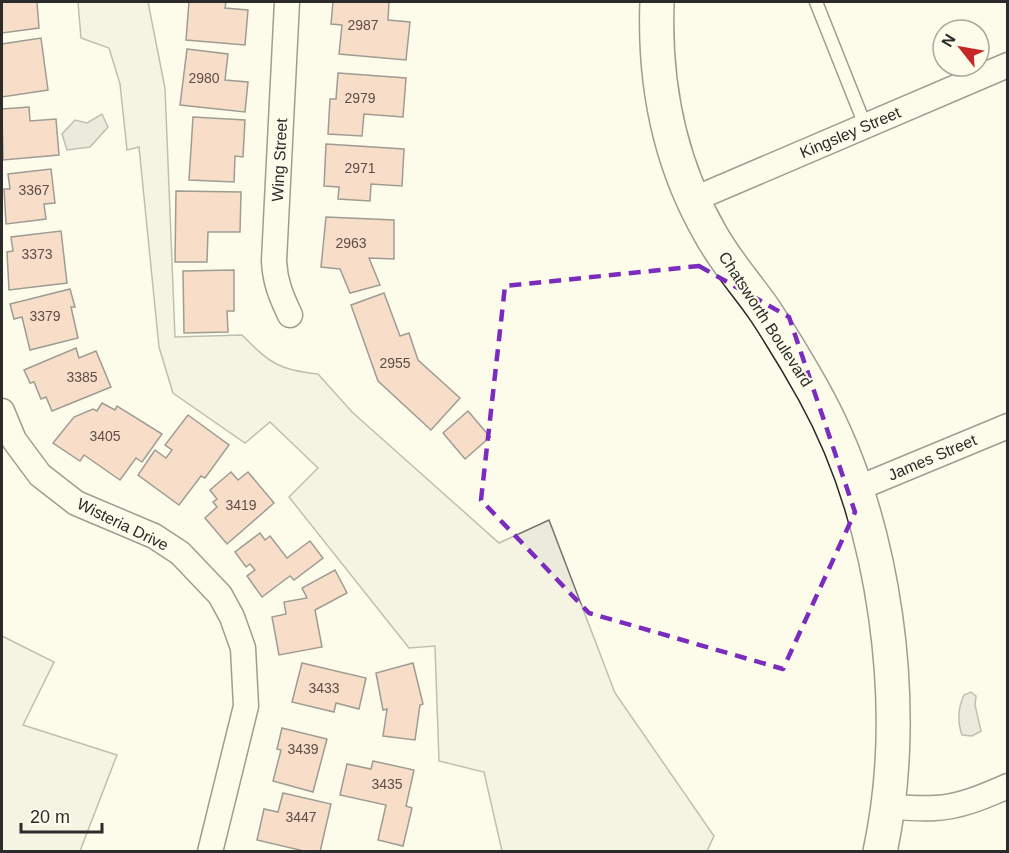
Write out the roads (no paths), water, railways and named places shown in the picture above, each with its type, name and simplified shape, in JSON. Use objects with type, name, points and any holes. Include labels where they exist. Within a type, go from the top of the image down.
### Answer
[{"type":"main road","name":"Chatsworth Boulevard","points":[[657,2],[657,47],[664,113],[678,165],[692,200],[710,234],[764,310],[814,393],[834,434],[866,521],[888,634],[893,694],[892,755],[880,852]]},
{"type":"street","name":"Wing Street","points":[[287,2],[274,261],[279,294],[290,315]]},
{"type":"street","name":"Kingsley Street","points":[[692,200],[1008,65]]},
{"type":"street","name":"Wisteria Drive","points":[[2,411],[14,440],[40,475],[76,503],[154,536],[180,553],[220,595],[232,617],[243,648],[246,706],[210,852]]},
{"type":"street","name":"James Street","points":[[856,489],[1008,426]]},
{"type":"street","points":[[887,807],[949,806],[1008,786]]},
{"type":"lane","points":[[816,2],[865,125]]}]
